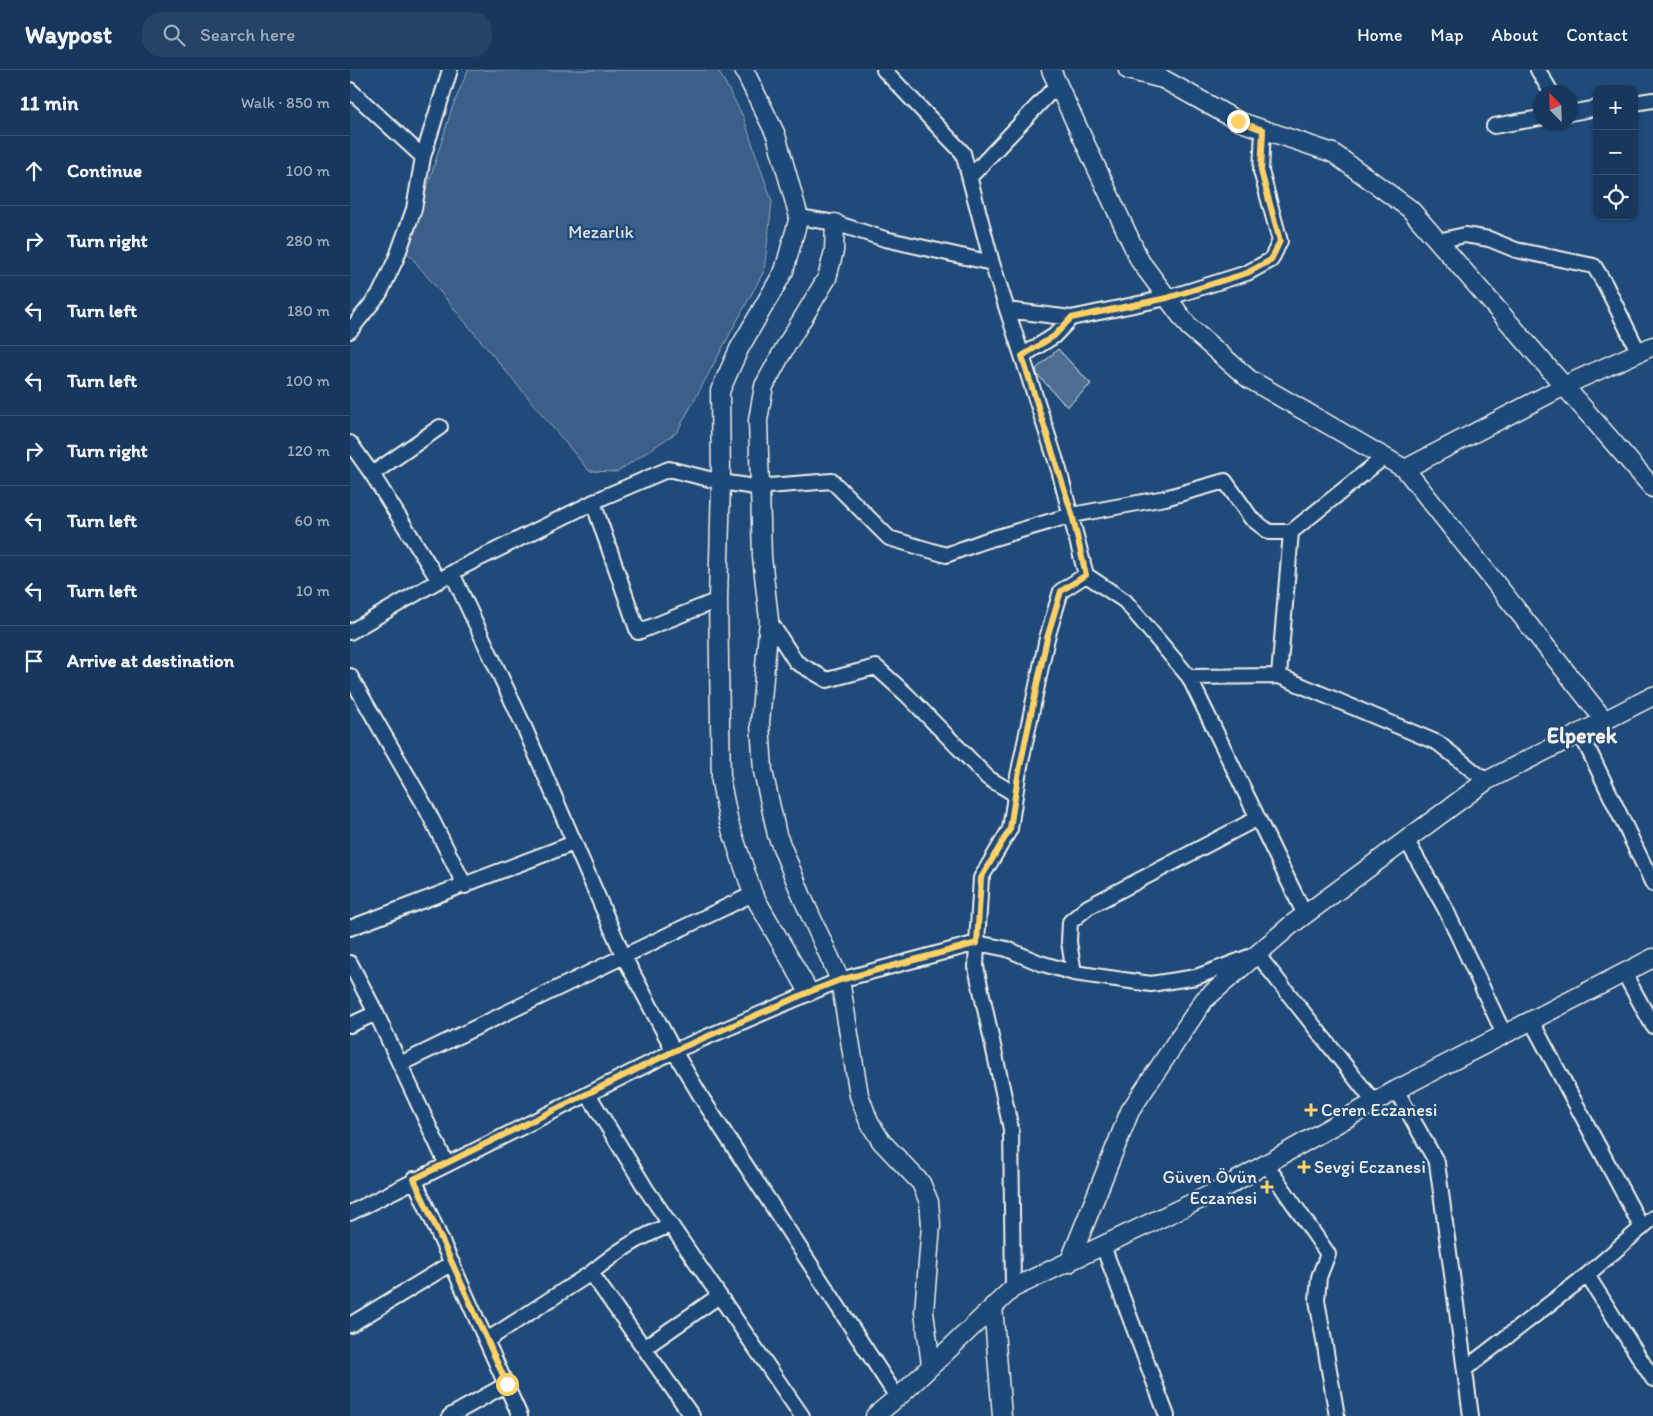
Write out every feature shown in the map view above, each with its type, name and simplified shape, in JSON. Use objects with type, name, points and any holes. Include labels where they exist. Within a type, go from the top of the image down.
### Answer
[{"type":"street","points":[[350,331],[380,293],[396,259],[414,209],[422,156],[450,70]]},
{"type":"street","points":[[744,70],[776,135],[799,218],[784,271],[739,349],[720,391],[721,482],[718,600],[721,782],[729,823],[753,894],[809,992]]},
{"type":"street","points":[[884,70],[963,153],[992,263],[1072,514],[1086,575],[1125,601],[1189,677],[1305,915]]},
{"type":"street","points":[[1128,70],[1163,79],[1238,121],[1333,153],[1410,209],[1562,386],[1653,488]]},
{"type":"street","points":[[1538,70],[1547,85]]},
{"type":"street","points":[[970,177],[1054,77],[1140,261],[1189,327],[1249,379],[1405,469],[1605,721]]},
{"type":"street","points":[[350,90],[422,156]]},
{"type":"street","points":[[1638,102],[1653,100]]},
{"type":"street","points":[[1578,112],[1593,109]]},
{"type":"street","points":[[1494,126],[1533,119]]},
{"type":"street","points":[[1008,310],[1071,318],[1167,298],[1247,273],[1271,260],[1280,241],[1261,171],[1263,130]]},
{"type":"street","points":[[799,218],[835,223],[885,239],[992,263]]},
{"type":"street","points":[[835,223],[834,252],[826,278],[782,351],[764,386],[758,420],[762,557],[768,620],[760,723],[763,770],[777,835],[803,899],[840,980],[858,1095],[868,1122],[881,1141],[921,1183],[929,1202],[931,1225],[924,1312],[931,1365]]},
{"type":"street","points":[[1405,469],[1562,386],[1646,349],[1594,266],[1516,250],[1489,239],[1466,235],[1438,242]]},
{"type":"street","points":[[1022,356],[1054,336],[1071,318]]},
{"type":"street","points":[[372,474],[440,427]]},
{"type":"street","points":[[350,443],[372,474],[439,581]]},
{"type":"street","points":[[350,632],[452,573],[593,502],[669,469],[721,482],[759,487],[832,481],[889,538],[946,555],[984,541],[1072,514],[1165,498],[1225,481],[1251,518],[1268,532],[1291,532],[1383,458]]},
{"type":"street","points":[[593,502],[638,632],[718,600]]},
{"type":"street","points":[[1279,676],[1291,532]]},
{"type":"street","points":[[452,573],[522,722],[623,955],[674,1051],[708,1108],[897,1397]]},
{"type":"street","points":[[1013,1288],[1012,1129],[976,967],[981,878],[1010,829],[1015,794],[1047,638],[1061,591],[1086,575]]},
{"type":"street","points":[[768,620],[796,662],[826,680],[876,667],[907,695],[988,778],[1015,794]]},
{"type":"street","points":[[350,676],[425,806],[465,886]]},
{"type":"street","points":[[1189,677],[1279,676],[1438,743],[1486,781]]},
{"type":"street","points":[[1069,1263],[1130,1111],[1204,1000],[1305,915],[1486,781],[1653,696]]},
{"type":"street","points":[[1581,734],[1653,884]]},
{"type":"street","points":[[1074,973],[1069,942],[1070,922],[1088,906],[1258,818]]},
{"type":"street","points":[[1407,841],[1445,908],[1504,1034]]},
{"type":"street","points":[[350,928],[465,886],[574,843]]},
{"type":"street","points":[[400,1064],[753,894]]},
{"type":"street","points":[[350,1213],[446,1163],[674,1051],[840,980],[977,943],[1007,949],[1040,964],[1074,973],[1151,984],[1196,977],[1257,954]]},
{"type":"street","points":[[1257,954],[1374,1102]]},
{"type":"street","points":[[875,1416],[1013,1288],[1222,1189],[1396,1090],[1504,1034],[1532,1022],[1653,958]]},
{"type":"street","points":[[350,963],[376,1013],[446,1163]]},
{"type":"street","points":[[1624,973],[1653,1026]]},
{"type":"street","points":[[350,1025],[376,1013]]},
{"type":"street","points":[[1532,1022],[1642,1228]]},
{"type":"street","points":[[1396,1090],[1436,1163],[1472,1416]]},
{"type":"street","points":[[588,1094],[671,1225],[802,1416]]},
{"type":"street","points":[[1266,1164],[1328,1254],[1319,1277],[1317,1300],[1337,1416]]},
{"type":"street","points":[[414,1179],[520,1416]]},
{"type":"street","points":[[1465,1369],[1587,1275],[1653,1218]]},
{"type":"street","points":[[487,1340],[591,1273],[643,1235],[671,1225]]},
{"type":"street","points":[[1103,1246],[1167,1416]]},
{"type":"street","points":[[350,1325],[452,1263]]},
{"type":"street","points":[[591,1273],[692,1416]]},
{"type":"street","points":[[1587,1275],[1653,1379]]},
{"type":"street","points":[[644,1348],[719,1296]]},
{"type":"street","points":[[993,1306],[1002,1416]]},
{"type":"street","points":[[450,1416],[507,1384]]},
{"type":"green space","name":"Mezarlık","points":[[468,70],[718,70],[743,116],[772,202],[764,271],[677,432],[617,472],[589,471],[407,252],[452,108]]},
{"type":"building","points":[[1058,349],[1091,384],[1067,407],[1037,374],[1036,369]]},
{"type":"place","name":"Ceren Eczanesi","points":[[1311,1110]]},
{"type":"place","name":"Sevgi Eczanesi","points":[[1304,1167]]},
{"type":"place","name":"Güven Övün Eczanesi","points":[[1267,1187]]},
{"type":"district","name":"Elperek","points":[[1582,735]]},
{"type":"route","points":[[507,1384],[414,1179],[674,1051],[809,992],[840,980],[977,943],[981,878],[1010,829],[1018,776],[1047,638],[1061,591],[1086,575],[1072,514],[1022,356],[1054,336],[1071,318],[1167,298],[1247,273],[1271,260],[1280,241],[1261,171],[1263,130],[1238,121]]}]
